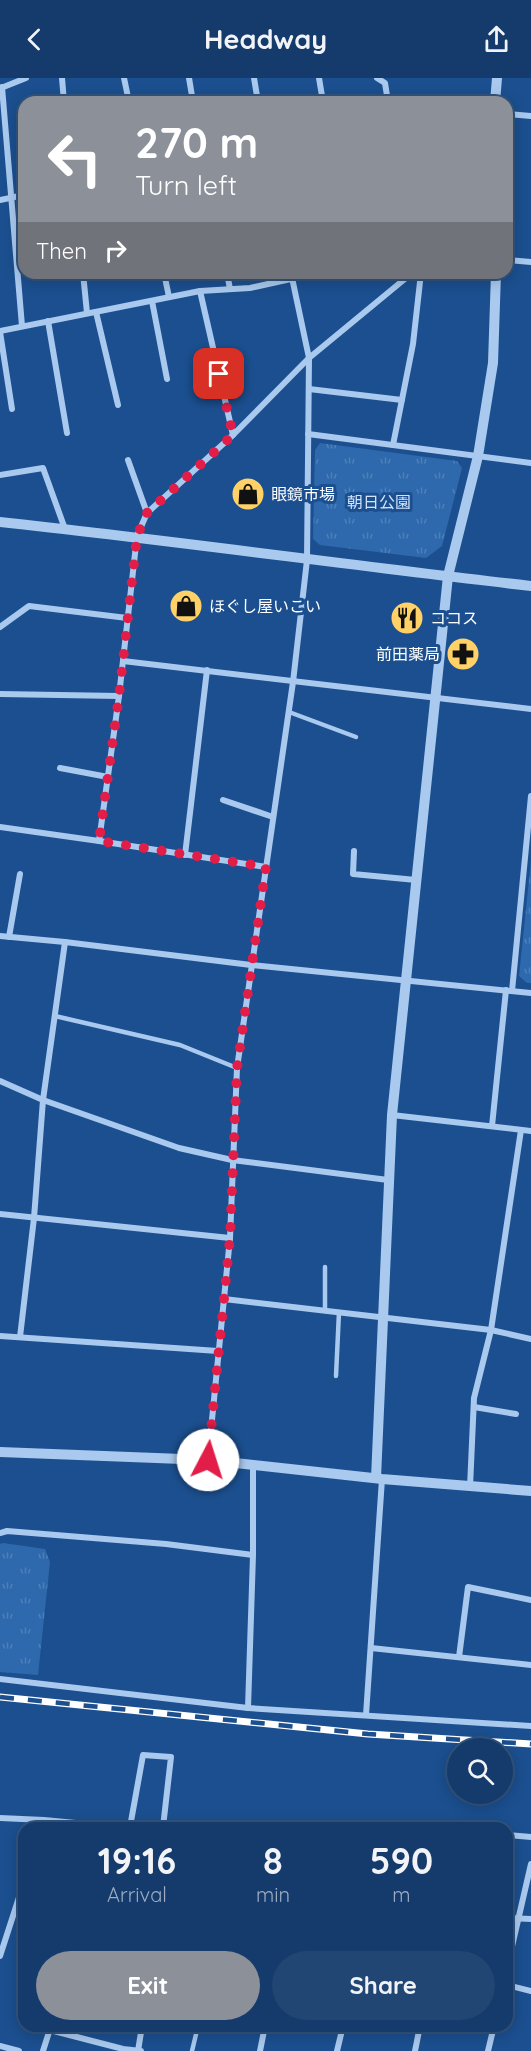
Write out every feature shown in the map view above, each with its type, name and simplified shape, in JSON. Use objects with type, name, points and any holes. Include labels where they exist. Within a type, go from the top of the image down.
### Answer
[{"type":"street","points":[[22,326],[1,87],[26,78]]},
{"type":"street","points":[[62,78],[64,96]]},
{"type":"street","points":[[124,78],[128,96]]},
{"type":"street","points":[[189,78],[193,96]]},
{"type":"street","points":[[254,78],[257,96]]},
{"type":"street","points":[[319,78],[322,96]]},
{"type":"street","points":[[377,78],[385,83],[387,96]]},
{"type":"street","points":[[496,96],[497,78]]},
{"type":"street","points":[[513,114],[531,116]]},
{"type":"street","points":[[0,200],[18,196]]},
{"type":"street","points":[[513,260],[531,262]]},
{"type":"street","points":[[84,279],[87,313]]},
{"type":"street","points":[[165,279],[168,297]]},
{"type":"street","points":[[228,279],[230,289]]},
{"type":"street","points":[[12,409],[0,332],[168,297],[200,291],[250,288],[281,279]]},
{"type":"street","points":[[208,1460],[230,1238],[237,1068],[289,712],[308,560],[309,358],[292,279]]},
{"type":"street","points":[[99,841],[119,696],[137,536],[147,513],[233,435],[309,358],[401,279]]},
{"type":"street","points":[[393,445],[413,344],[420,279]]},
{"type":"street","points":[[366,1715],[379,1479],[382,1318],[392,1115],[448,576],[478,456],[493,363],[496,279]]},
{"type":"street","points":[[200,291],[233,435]]},
{"type":"street","points":[[152,301],[166,379]]},
{"type":"street","points":[[96,312],[118,405]]},
{"type":"street","points":[[48,321],[67,434]]},
{"type":"street","points":[[309,389],[402,400]]},
{"type":"street","points":[[308,434],[531,463]]},
{"type":"street","points":[[128,460],[147,513]]},
{"type":"street","points":[[0,475],[43,468],[65,529]]},
{"type":"street","points":[[0,522],[137,536],[308,560],[531,586]]},
{"type":"street","points":[[0,627],[29,606],[128,618]]},
{"type":"street","points":[[123,661],[531,709]]},
{"type":"street","points":[[185,855],[207,670]]},
{"type":"street","points":[[0,694],[119,696]]},
{"type":"street","points":[[60,768],[108,777]]},
{"type":"street","points":[[492,1126],[530,820],[531,796]]},
{"type":"street","points":[[223,800],[273,817]]},
{"type":"street","points":[[0,827],[266,867]]},
{"type":"street","points":[[354,851],[353,874],[416,880]]},
{"type":"street","points":[[9,937],[20,874]]},
{"type":"street","points":[[0,936],[531,993]]},
{"type":"street","points":[[20,1337],[34,1218],[43,1100],[65,942]]},
{"type":"street","points":[[0,1081],[43,1100],[179,1148],[232,1160],[388,1180]]},
{"type":"street","points":[[392,1115],[531,1131]]},
{"type":"street","points":[[470,1487],[474,1398],[491,1330],[521,1130]]},
{"type":"street","points":[[0,1214],[230,1238]]},
{"type":"street","points":[[224,1299],[491,1330],[531,1339]]},
{"type":"street","points":[[0,1336],[218,1350]]},
{"type":"street","points":[[474,1407],[516,1414]]},
{"type":"street","points":[[0,1452],[208,1460],[379,1479],[531,1491]]},
{"type":"street","points":[[248,1708],[253,1556],[253,1465]]},
{"type":"street","points":[[0,1533],[7,1531],[166,1544],[253,1556]]},
{"type":"street","points":[[459,1657],[468,1587],[531,1600]]},
{"type":"street","points":[[370,1648],[531,1665]]},
{"type":"street","points":[[0,1679],[248,1708],[531,1725]]},
{"type":"street","points":[[131,1822],[143,1755],[171,1757],[163,1822]]},
{"type":"street","points":[[0,1818],[62,1822]]},
{"type":"street","points":[[513,1836],[531,1837]]},
{"type":"street","points":[[513,1941],[531,1864]]},
{"type":"street","points":[[0,1956],[18,1900]]},
{"type":"street","points":[[513,1918],[531,1919]]},
{"type":"street","points":[[513,1986],[531,1991]]},
{"type":"street","points":[[43,2051],[50,2032]]},
{"type":"street","points":[[65,2032],[123,2049],[139,2051],[141,2032]]},
{"type":"street","points":[[260,2051],[264,2032]]},
{"type":"street","points":[[337,2051],[342,2032]]},
{"type":"street","points":[[415,2051],[419,2032]]},
{"type":"street","points":[[488,2051],[493,2032]]},
{"type":"street","points":[[0,2046],[19,2051]]},
{"type":"lane","points":[[289,712],[356,737]]},
{"type":"lane","points":[[55,1016],[180,1045],[237,1068]]},
{"type":"lane","points":[[325,1267],[325,1311]]},
{"type":"lane","points":[[336,1377],[339,1312]]},
{"type":"lane","points":[[192,2051],[197,2032]]},
{"type":"green space","name":"朝日公園","points":[[320,443],[457,461],[462,468],[442,546],[426,558],[320,545],[313,539],[315,450]]},
{"type":"green space","points":[[531,861],[531,983],[527,983],[519,976]]},
{"type":"green space","points":[[0,1544],[45,1549],[50,1562],[38,1675],[0,1672]]},
{"type":"railway","points":[[0,1697],[368,1734],[531,1744]]},
{"type":"place","name":"眼鏡市場","points":[[248,494]]},
{"type":"place","name":"ほぐし屋いこい","points":[[186,606]]},
{"type":"place","name":"ココス","points":[[407,618]]},
{"type":"place","name":"前田薬局","points":[[463,654]]},
{"type":"route","points":[[208,1460],[230,1238],[237,1068],[266,867],[99,841],[119,696],[137,536],[147,513],[233,435],[219,374]]}]
